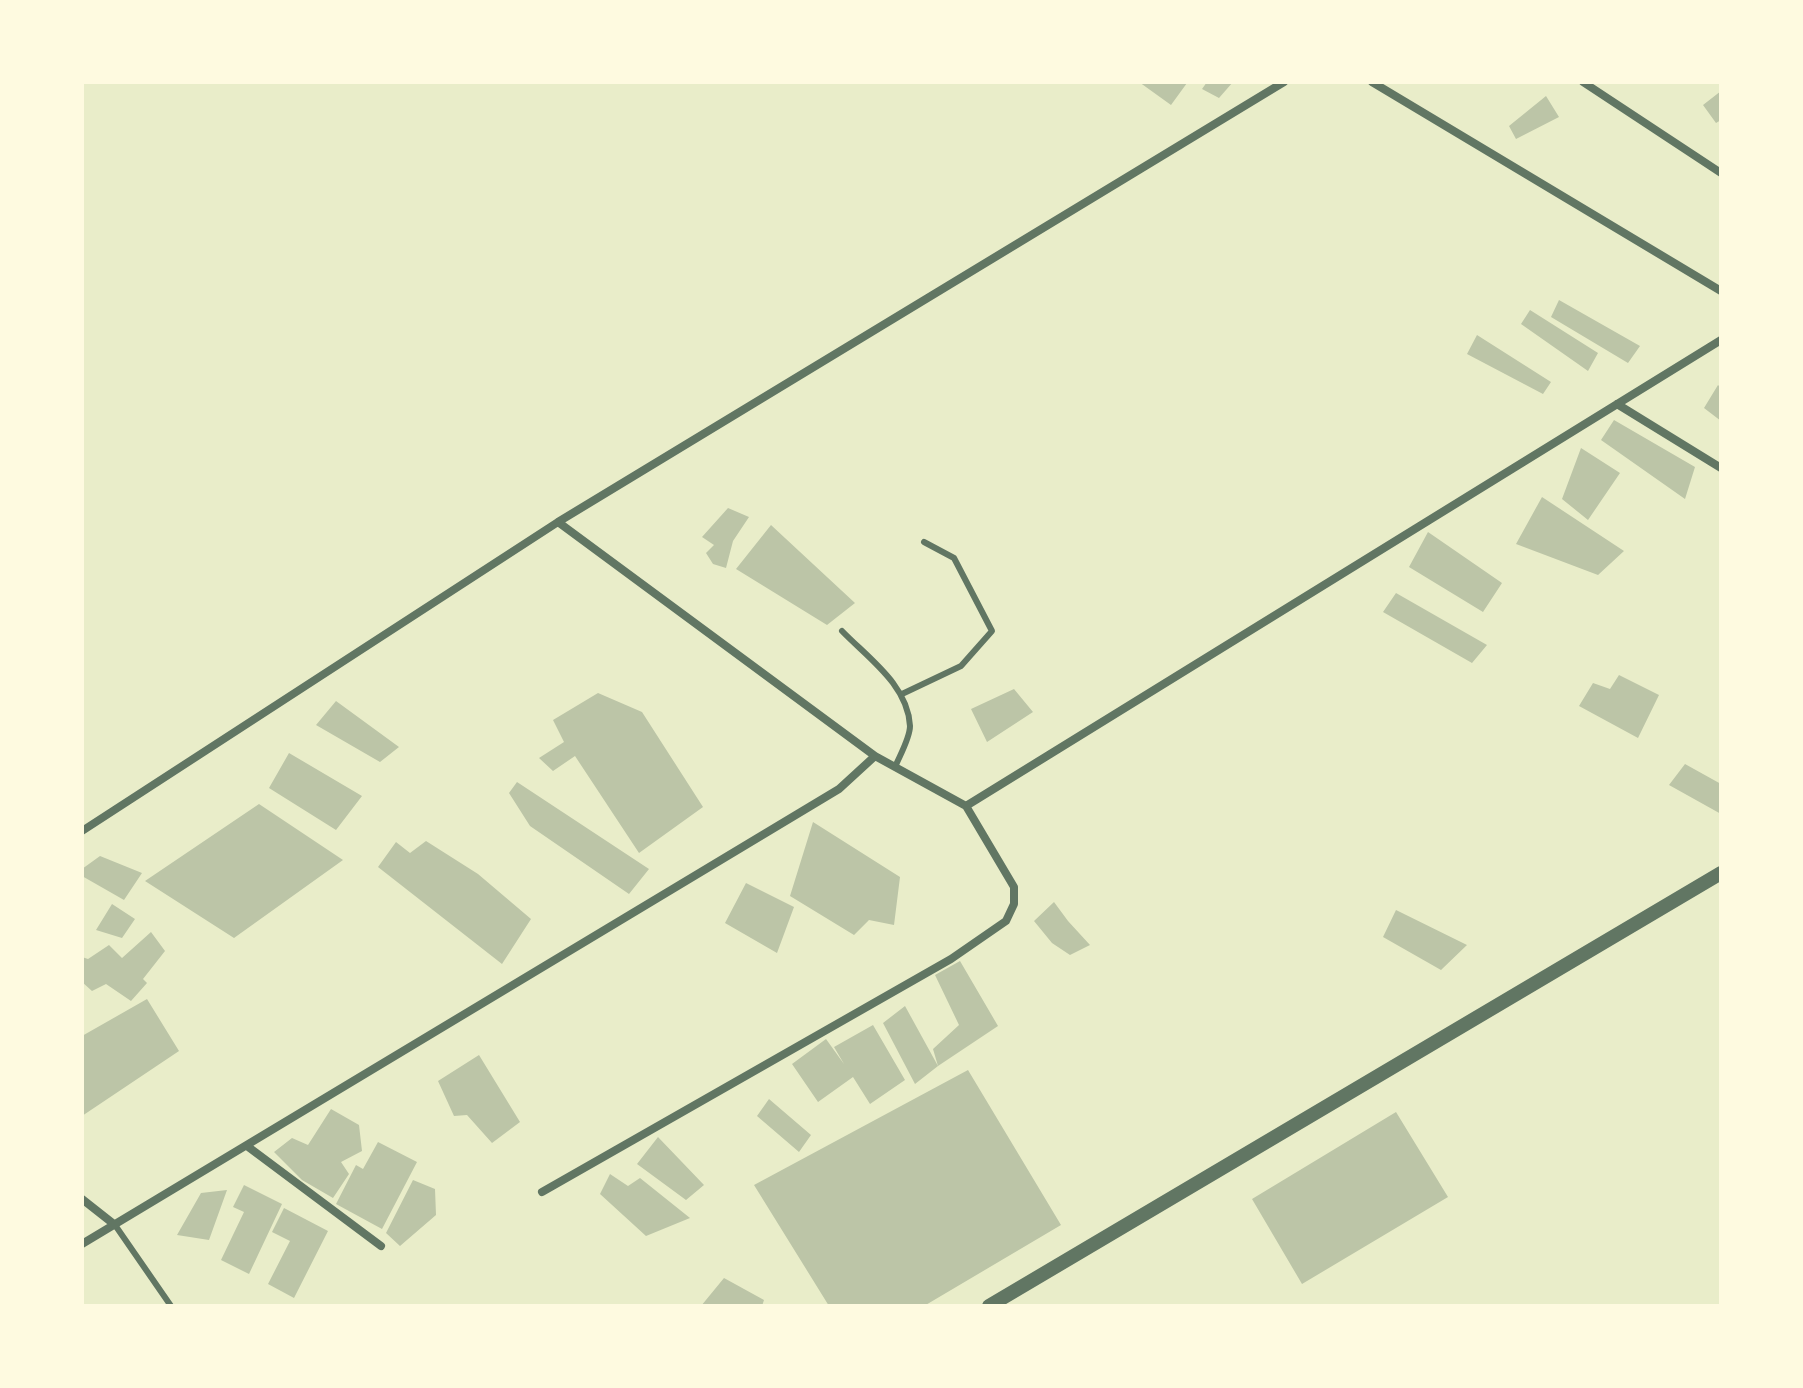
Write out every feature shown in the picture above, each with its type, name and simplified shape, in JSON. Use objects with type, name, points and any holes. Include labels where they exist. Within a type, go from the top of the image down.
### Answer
[{"type":"street","points":[[82,831],[558,522],[1284,82]]},
{"type":"street","points":[[1372,82],[1721,291]]},
{"type":"street","points":[[1583,82],[1721,173]]},
{"type":"street","points":[[966,806],[1721,340]]},
{"type":"street","points":[[1617,404],[1721,468]]},
{"type":"street","points":[[542,1192],[990,934],[1006,921],[1014,904],[1014,887],[966,806],[875,756],[558,522]]},
{"type":"street","points":[[82,1244],[839,789],[875,756]]},
{"type":"street","points":[[989,1306],[1721,873]]},
{"type":"street","points":[[247,1146],[381,1246]]},
{"type":"street","points":[[82,1199],[115,1225]]},
{"type":"lane","points":[[902,694],[961,666],[992,631],[954,558],[924,542]]},
{"type":"lane","points":[[842,631],[902,694],[910,727],[895,767]]},
{"type":"lane","points":[[115,1225],[171,1306]]},
{"type":"building","points":[[1139,82],[1185,82],[1187,83],[1171,105]]},
{"type":"building","points":[[1207,82],[1233,82],[1219,98],[1202,89]]},
{"type":"building","points":[[1721,91],[1721,120],[1716,123],[1703,105]]},
{"type":"building","points":[[1546,96],[1559,117],[1516,139],[1509,126]]},
{"type":"building","points":[[1559,300],[1640,346],[1628,363],[1551,317]]},
{"type":"building","points":[[1530,310],[1598,353],[1588,371],[1521,324]]},
{"type":"building","points":[[1477,335],[1551,382],[1543,394],[1467,354]]},
{"type":"building","points":[[1718,385],[1721,388],[1721,421],[1704,408]]},
{"type":"building","points":[[1614,420],[1695,467],[1685,499],[1601,440]]},
{"type":"building","points":[[1581,448],[1620,473],[1588,520],[1562,499]]},
{"type":"building","points":[[1542,497],[1624,551],[1598,575],[1516,544]]},
{"type":"building","points":[[728,508],[749,517],[733,541],[726,568],[713,564],[706,553],[714,545],[702,537]]},
{"type":"building","points":[[771,525],[855,603],[827,625],[736,569]]},
{"type":"building","points":[[1428,532],[1502,583],[1483,612],[1409,567]]},
{"type":"building","points":[[1396,593],[1487,645],[1472,663],[1383,612]]},
{"type":"building","points":[[1619,675],[1659,695],[1638,738],[1579,706],[1593,683],[1610,689]]},
{"type":"building","points":[[1014,689],[1033,712],[987,742],[971,709]]},
{"type":"building","points":[[598,693],[642,712],[703,807],[639,853],[575,756],[553,771],[539,758],[564,742],[553,720]]},
{"type":"building","points":[[336,701],[399,747],[380,762],[316,725]]},
{"type":"building","points":[[289,753],[362,796],[336,830],[269,788]]},
{"type":"building","points":[[1685,764],[1721,784],[1721,814],[1669,785]]},
{"type":"building","points":[[517,782],[649,869],[629,894],[530,826],[509,793]]},
{"type":"building","points":[[259,804],[343,860],[234,938],[145,881]]},
{"type":"building","points":[[813,822],[900,877],[894,925],[869,920],[854,935],[790,896]]},
{"type":"building","points":[[426,841],[478,874],[531,919],[502,964],[378,867],[396,842],[410,853]]},
{"type":"building","points":[[100,856],[142,873],[124,900],[82,876],[82,869]]},
{"type":"building","points":[[746,883],[794,907],[777,953],[725,923]]},
{"type":"building","points":[[1054,902],[1090,945],[1070,955],[1052,943],[1034,921]]},
{"type":"building","points":[[112,904],[135,919],[122,938],[96,930]]},
{"type":"building","points":[[1396,910],[1467,945],[1441,970],[1383,937]]},
{"type":"building","points":[[151,932],[165,951],[143,979],[147,983],[131,1001],[106,984],[92,991],[82,982],[82,957],[88,959],[109,945],[122,958]]},
{"type":"building","points":[[960,961],[998,1026],[938,1066],[933,1049],[959,1025],[935,975]]},
{"type":"building","points":[[147,999],[179,1051],[82,1116],[82,1036]]},
{"type":"building","points":[[905,1006],[938,1066],[915,1084],[883,1023]]},
{"type":"building","points":[[873,1025],[905,1080],[870,1104],[853,1077],[818,1102],[792,1064],[826,1039],[844,1064],[834,1047]]},
{"type":"building","points":[[479,1055],[520,1122],[492,1143],[467,1115],[454,1116],[438,1081]]},
{"type":"building","points":[[968,1070],[1061,1225],[924,1306],[829,1306],[754,1185]]},
{"type":"building","points":[[769,1099],[811,1135],[799,1152],[757,1116]]},
{"type":"building","points":[[331,1109],[359,1125],[362,1151],[341,1162],[349,1174],[333,1198],[302,1180],[274,1152],[292,1138],[308,1145]]},
{"type":"building","points":[[1396,1112],[1448,1197],[1302,1284],[1252,1199]]},
{"type":"building","points":[[658,1137],[704,1185],[686,1200],[637,1164]]},
{"type":"building","points":[[378,1142],[417,1162],[382,1229],[336,1204],[356,1165],[363,1169]]},
{"type":"building","points":[[610,1174],[628,1186],[640,1178],[690,1218],[646,1236],[600,1194]]},
{"type":"building","points":[[413,1180],[435,1189],[436,1215],[400,1246],[386,1233]]},
{"type":"building","points":[[244,1185],[282,1204],[249,1274],[221,1260],[244,1212],[233,1207]]},
{"type":"building","points":[[227,1190],[209,1240],[177,1235],[201,1193]]},
{"type":"building","points":[[284,1208],[328,1231],[294,1298],[268,1284],[290,1241],[272,1232]]},
{"type":"building","points":[[724,1278],[764,1300],[762,1306],[701,1306]]}]
